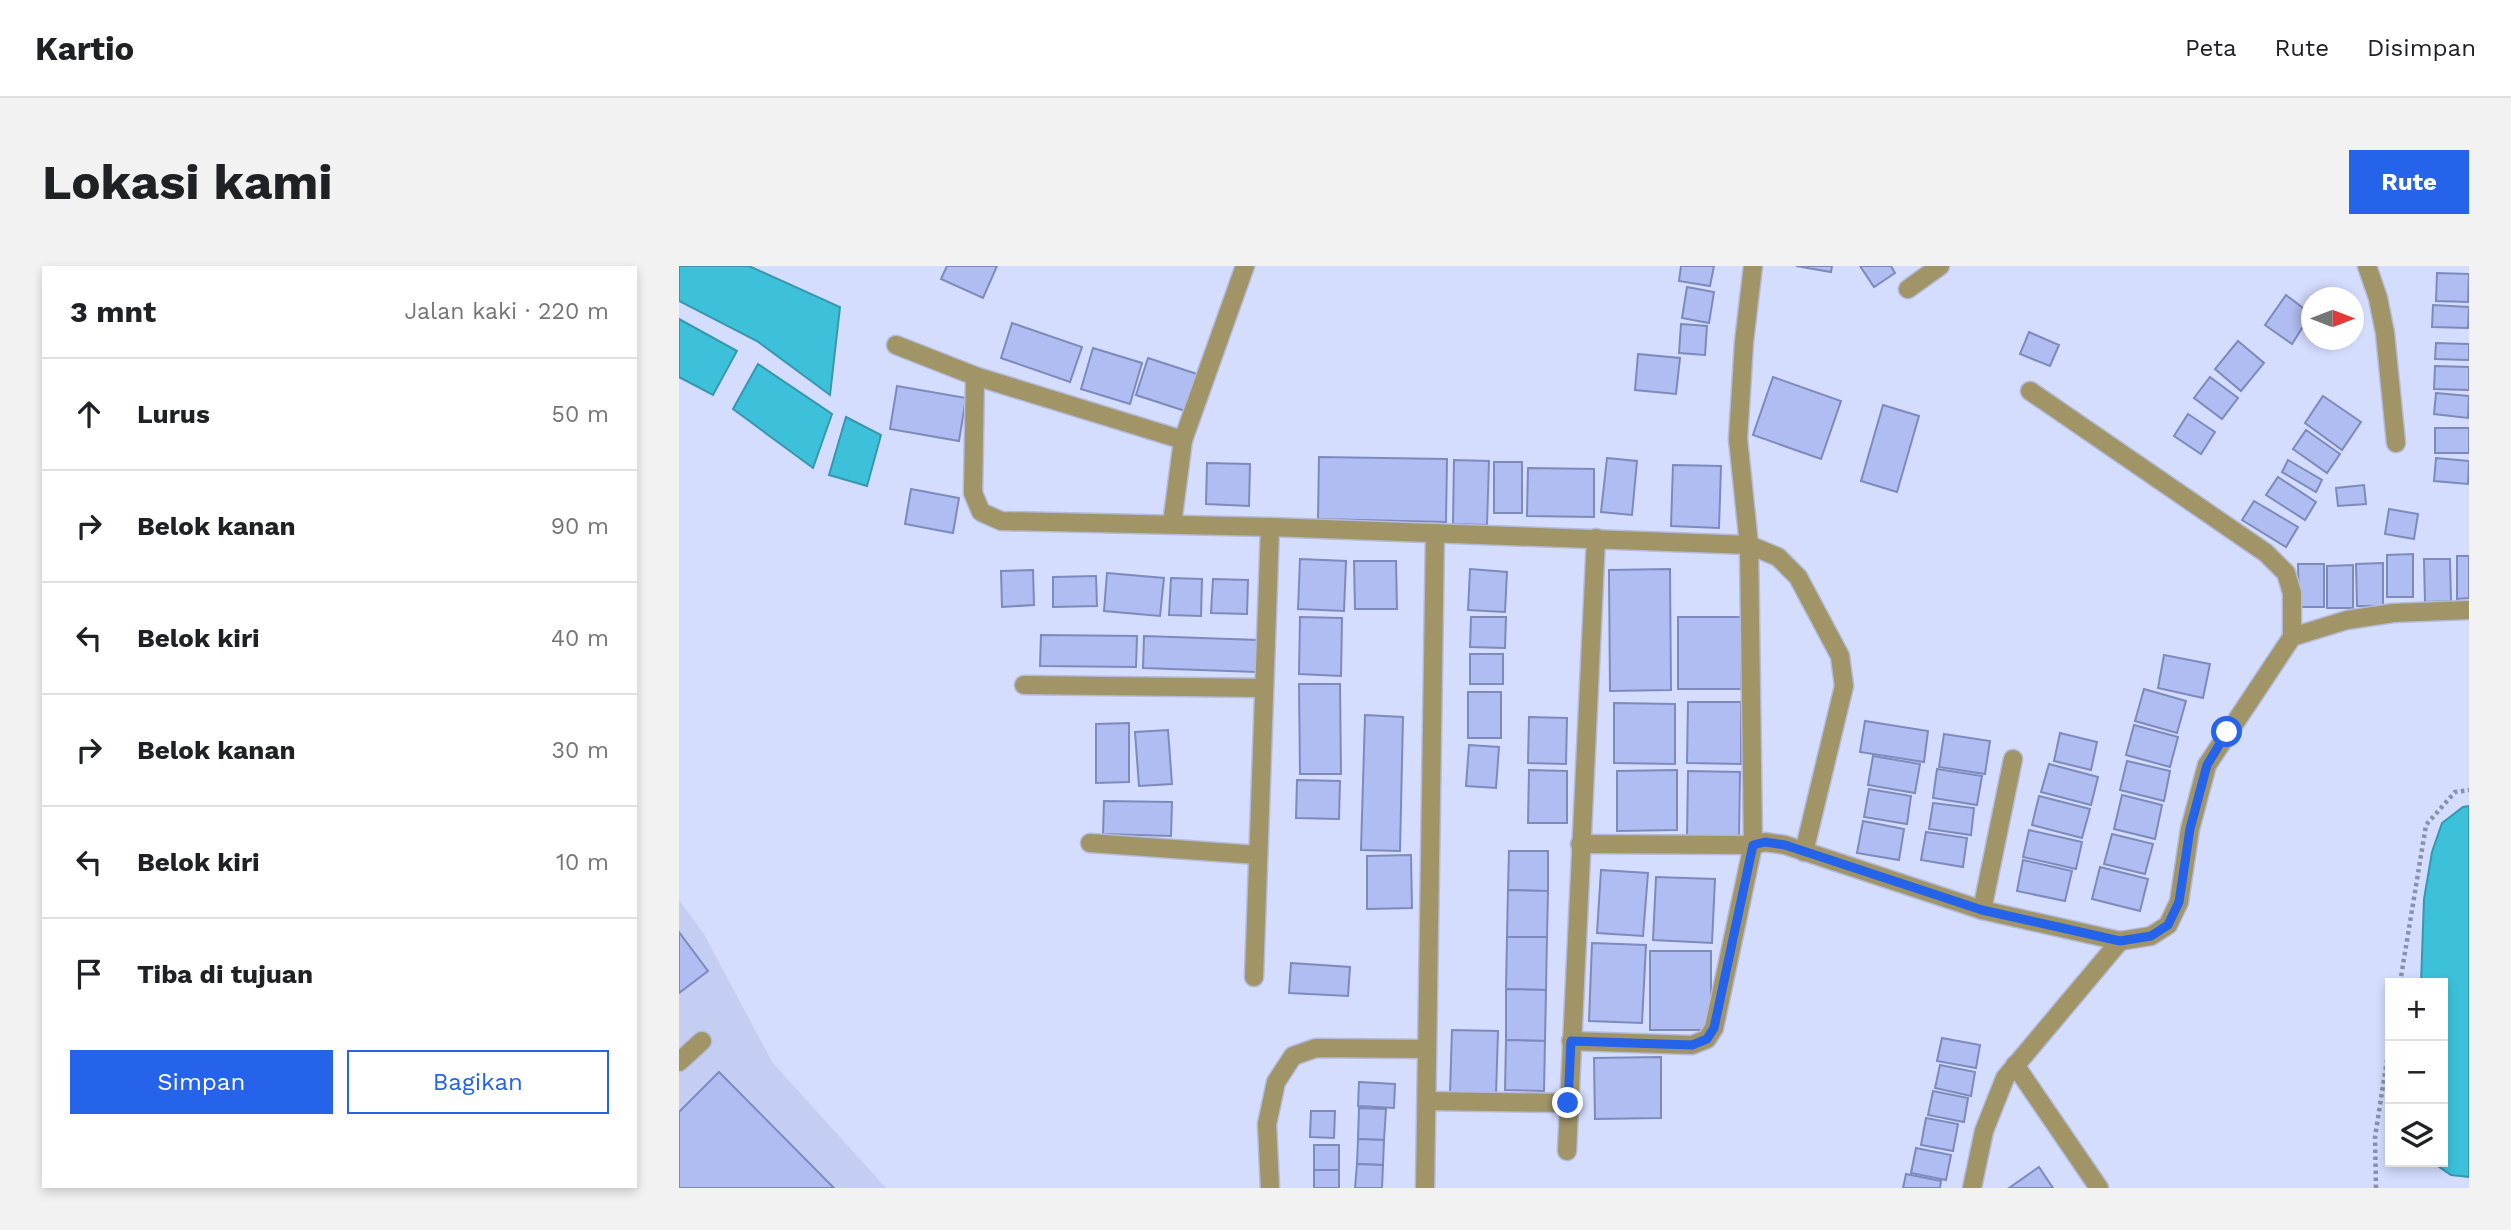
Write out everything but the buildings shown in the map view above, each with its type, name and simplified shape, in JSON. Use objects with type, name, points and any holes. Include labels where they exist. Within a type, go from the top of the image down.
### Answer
[{"type":"street","points":[[1172,524],[1183,440],[1245,266]]},
{"type":"street","points":[[1571,1041],[1692,1045],[1707,1039],[1714,1028],[1753,845],[1749,545],[1738,439],[1744,342],[1753,266]]},
{"type":"street","points":[[1908,289],[1940,266]]},
{"type":"street","points":[[2367,266],[2378,298],[2385,333],[2396,443]]},
{"type":"street","points":[[896,345],[975,376],[1183,440]]},
{"type":"street","points":[[975,376],[972,493],[981,512],[1001,521],[1270,527],[1749,545],[1778,557],[1798,577],[1840,656],[1844,686],[1804,852]]},
{"type":"street","points":[[1580,844],[1753,845],[1765,842],[1785,845],[1982,910],[2120,941],[2151,936],[2168,925],[2179,902],[2190,829],[2207,765],[2292,637],[2292,593],[2286,573],[2266,552],[2030,391]]},
{"type":"street","points":[[1254,977],[1270,527]]},
{"type":"street","points":[[1425,1188],[1435,534]]},
{"type":"street","points":[[1567,1152],[1596,538]]},
{"type":"street","points":[[2292,637],[2347,620],[2393,612],[2469,610]]},
{"type":"street","points":[[1024,685],[1264,688]]},
{"type":"street","points":[[1982,910],[2013,759]]},
{"type":"street","points":[[1090,842],[1258,855]]},
{"type":"street","points":[[1972,1188],[1984,1132],[2005,1078],[2120,941]]},
{"type":"street","points":[[679,1062],[702,1041]]},
{"type":"street","points":[[1271,1188],[1266,1124],[1276,1082],[1293,1056],[1316,1048],[1427,1049]]},
{"type":"street","points":[[2015,1065],[2099,1188]]},
{"type":"street","points":[[1427,1101],[1568,1103]]},
{"type":"path","points":[[2401,978],[2426,825],[2455,792],[2469,790]]},
{"type":"path","points":[[2376,1188],[2375,1137],[2385,1073]]},
{"type":"shaded area","points":[[679,900],[704,934],[772,1062],[886,1188],[679,1188]]},
{"type":"water","points":[[679,266],[749,266],[840,307],[830,395],[757,341],[679,301]]},
{"type":"water","points":[[679,319],[737,351],[713,395],[679,377]]},
{"type":"water","points":[[758,364],[832,414],[813,468],[733,409]]},
{"type":"water","points":[[846,417],[881,435],[867,486],[829,475]]},
{"type":"water","points":[[2469,806],[2469,1177],[2451,1175],[2439,1167],[2448,1167],[2448,978],[2421,978],[2424,899],[2432,852],[2442,823],[2463,807]]},
{"type":"route","points":[[1568,1103],[1571,1041],[1692,1045],[1707,1039],[1714,1028],[1753,845],[1765,842],[1785,845],[1982,910],[2120,941],[2151,936],[2168,925],[2179,902],[2190,829],[2207,765],[2227,732]]}]
